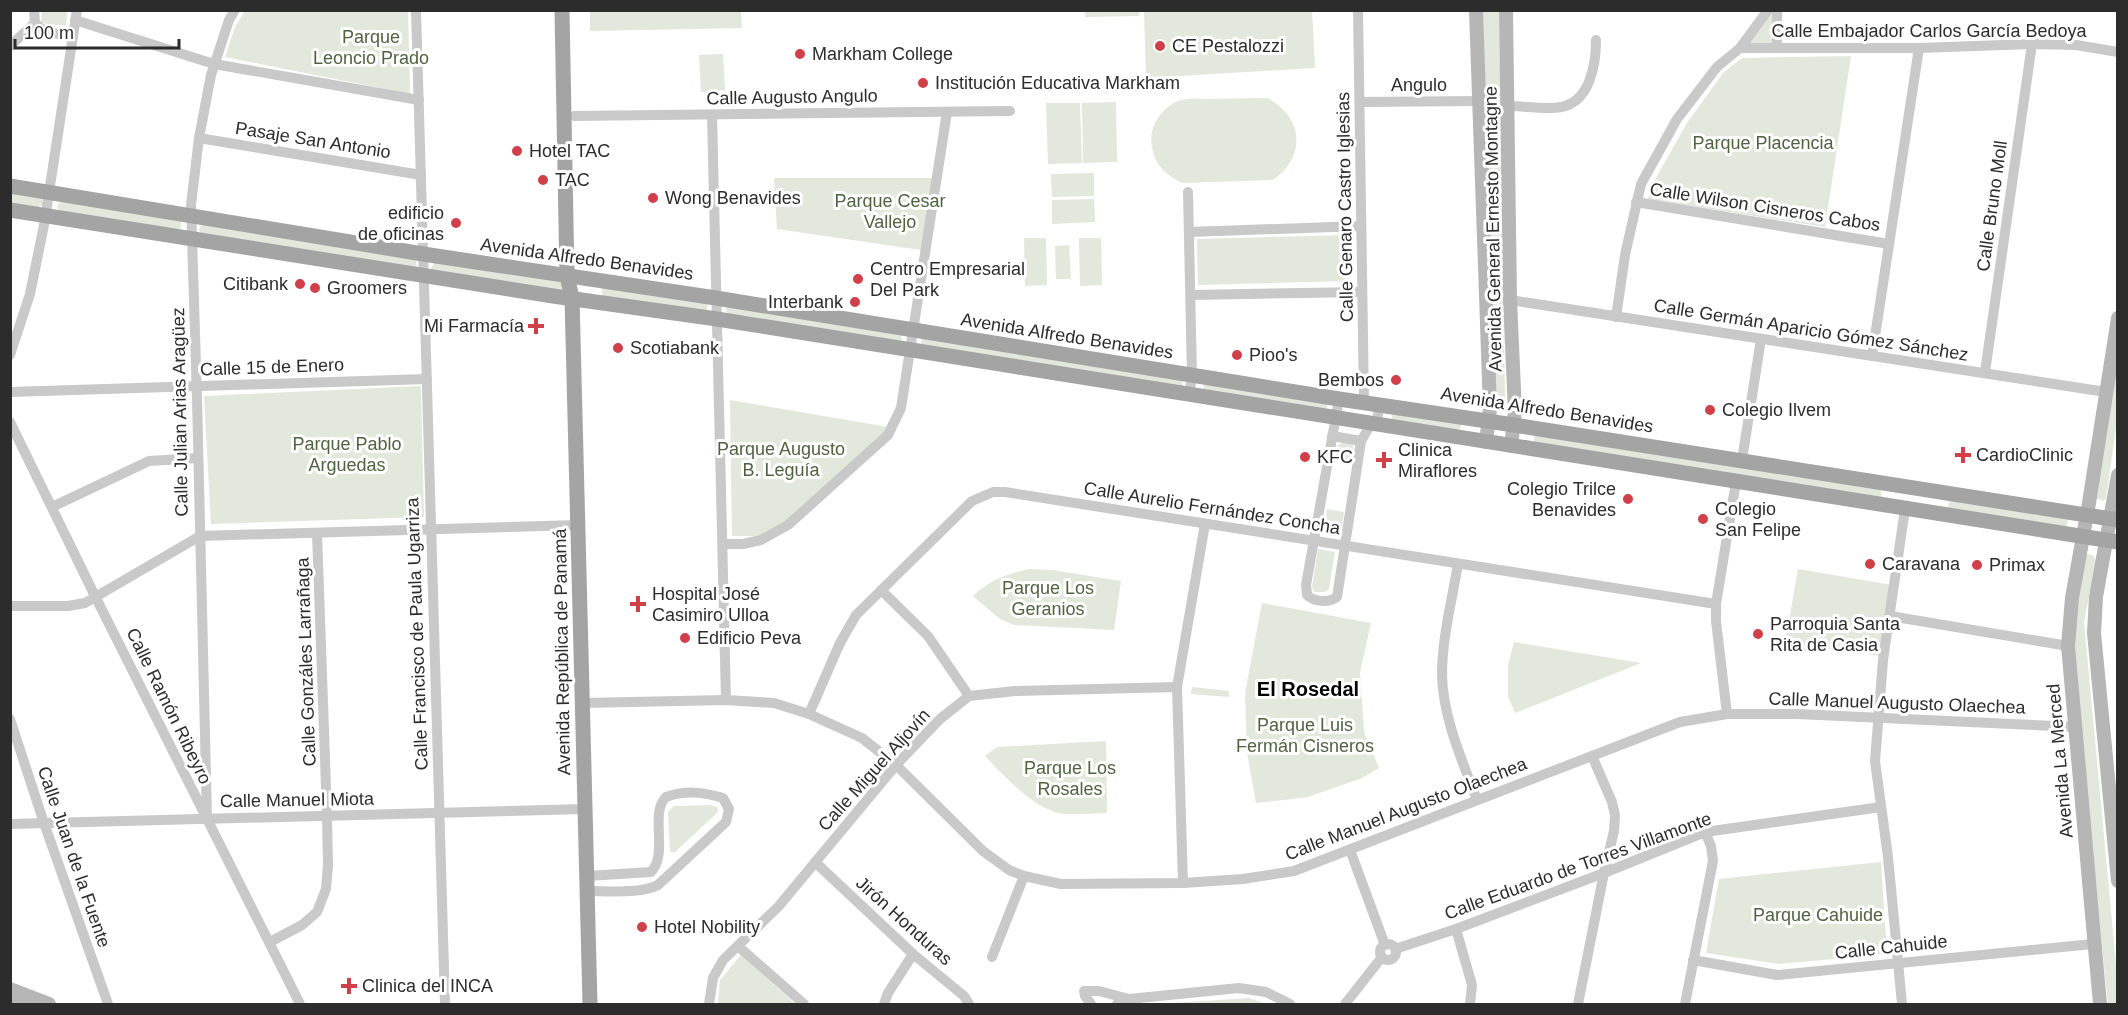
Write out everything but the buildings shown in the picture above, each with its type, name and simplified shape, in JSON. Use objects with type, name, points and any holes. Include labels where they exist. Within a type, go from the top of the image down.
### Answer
[{"type":"main road","name":"Avenida República de Panamá","points":[[562,10],[572,276]]},
{"type":"main road","name":"Avenida República de Panamá","points":[[573,10],[572,298],[590,1005]]},
{"type":"main road","name":"Avenida General Ernesto Montagne","points":[[1476,10],[1490,409],[1486,442]]},
{"type":"main road","name":"Avenida General Ernesto Montagne","points":[[1506,10],[1510,300],[1515,412],[1511,446]]},
{"type":"main road","name":"Avenida Alfredo Benavides","points":[[10,186],[1339,399],[2114,519]]},
{"type":"main road","points":[[10,210],[717,319],[1189,396],[2112,541]]},
{"type":"main road","name":"Avenida La Merced","points":[[2100,1005],[2068,646],[2072,598],[2118,318]]},
{"type":"main road","points":[[2118,475],[2112,541],[2096,597],[2094,633],[2118,880]]},
{"type":"main road","points":[[10,989],[49,1005]]},
{"type":"main road","points":[[10,1000],[22,1005]]},
{"type":"street","points":[[34,10],[35,23],[43,30],[73,36]]},
{"type":"street","name":"Calle Julian Arias Aragüez","points":[[207,819],[191,215],[199,138],[214,64],[229,20],[235,10]]},
{"type":"street","name":"Calle Francisco de Paula Ugarriza","points":[[416,10],[445,1005]]},
{"type":"street","name":"Calle Genaro Castro Iglesias","points":[[1358,10],[1364,402]]},
{"type":"street","points":[[1616,317],[1641,184],[1677,119],[1717,67],[1740,48],[1768,10]]},
{"type":"street","points":[[1778,10],[1778,48]]},
{"type":"street","points":[[10,356],[30,294],[46,215],[76,15],[214,64],[419,100]]},
{"type":"street","points":[[10,46],[35,23]]},
{"type":"street","points":[[1509,106],[1561,107],[1571,104],[1582,93],[1591,77],[1596,40]]},
{"type":"street","name":"Calle Embajador Carlos García Bedoya","points":[[1740,48],[1919,48],[2032,44],[2076,45],[2118,52]]},
{"type":"street","name":"Calle Bruno Moll","points":[[1985,372],[2032,44]]},
{"type":"street","points":[[1872,356],[1919,48]]},
{"type":"street","name":"Angulo","points":[[1360,102],[1479,101]]},
{"type":"street","name":"Calle Augusto Angulo","points":[[574,116],[1010,111]]},
{"type":"street","points":[[723,544],[743,544],[761,540],[788,525],[888,435],[901,408],[947,112]]},
{"type":"street","points":[[712,115],[726,700]]},
{"type":"street","name":"Pasaje San Antonio","points":[[199,138],[421,175]]},
{"type":"street","points":[[1188,192],[1192,375],[1189,396]]},
{"type":"street","name":"Calle Wilson Cisneros Cabos","points":[[1636,202],[1889,244]]},
{"type":"street","points":[[1189,232],[1361,226]]},
{"type":"street","points":[[1191,295],[1362,292]]},
{"type":"street","name":"Calle Germán Aparicio Gómez Sánchez","points":[[1510,300],[2106,392]]},
{"type":"street","points":[[1742,460],[1761,339]]},
{"type":"street","name":"Calle 15 de Enero","points":[[10,392],[427,379]]},
{"type":"street","points":[[1339,399],[1306,591],[1310,598],[1319,600],[1332,601],[1337,597],[1361,441],[1371,424],[1377,419],[1380,405]]},
{"type":"street","name":"Calle Ramón Ribeyro","points":[[10,422],[300,1005]]},
{"type":"street","points":[[1332,436],[1361,441]]},
{"type":"street","points":[[52,507],[149,461],[198,459]]},
{"type":"street","points":[[1727,714],[1716,604],[1736,482]]},
{"type":"street","name":"Calle Aurelio Fernández Concha","points":[[809,714],[840,642],[856,615],[972,501],[993,492],[1716,604]]},
{"type":"street","points":[[1902,1005],[1875,761],[1890,616],[1905,509]]},
{"type":"street","points":[[1183,883],[1177,687],[1205,524]]},
{"type":"street","points":[[10,606],[68,606],[85,603],[200,536],[578,525]]},
{"type":"street","name":"Calle Gonzáles Larrañaga","points":[[270,942],[302,925],[317,912],[326,889],[327,816],[317,533]]},
{"type":"street","points":[[1458,564],[1442,675],[1455,742],[1477,800]]},
{"type":"street","points":[[881,590],[928,636],[969,696],[1015,691],[1177,687]]},
{"type":"street","points":[[1890,616],[2068,646]]},
{"type":"street","name":"Calle Miguel Aljovín","points":[[709,1005],[713,978],[723,960],[778,907],[896,765],[940,719],[969,696]]},
{"type":"street","name":"Calle Manuel Augusto Olaechea","points":[[582,703],[726,700],[774,703],[809,714],[862,738],[896,765],[983,851],[1009,870],[1024,876],[1061,884],[1183,883],[1244,879],[1294,871],[1680,722],[1727,714],[1878,717],[2075,727]]},
{"type":"street","name":"Calle Juan de la Fuente","points":[[10,719],[108,1005]]},
{"type":"street","points":[[1578,1005],[1614,831],[1615,815],[1612,802],[1592,756]]},
{"type":"street","points":[[678,792],[696,792],[723,798],[729,809],[726,822],[653,888],[587,884],[651,872],[656,866],[658,857],[662,801],[666,797],[678,792]]},
{"type":"street","name":"Calle Eduardo de Torres Villamonte","points":[[1345,1005],[1382,957],[1389,960],[1393,958],[1390,947],[1456,929],[1705,832],[1881,807]]},
{"type":"street","name":"Calle Manuel Miota","points":[[10,824],[585,809]]},
{"type":"street","points":[[1685,1005],[1713,861],[1711,846],[1705,832]]},
{"type":"street","points":[[1350,850],[1390,947]]},
{"type":"street","name":"Jirón Honduras","points":[[815,862],[914,954],[964,996],[969,1005]]},
{"type":"street","points":[[651,872],[653,888]]},
{"type":"street","points":[[992,957],[1024,876]]},
{"type":"street","points":[[1456,929],[1472,985],[1470,1005]]},
{"type":"street","name":"Calle Cahuide","points":[[1694,960],[1777,975],[2093,944]]},
{"type":"street","points":[[739,946],[804,1005]]},
{"type":"street","points":[[884,1005],[888,993],[914,954]]},
{"type":"street","points":[[1118,1004],[1129,999],[1239,988],[1266,992],[1290,1005]]},
{"type":"street","points":[[1091,1005],[1084,991],[1129,999]]},
{"type":"green space","points":[[42,11],[67,11],[66,26],[41,23]]},
{"type":"green space","name":"Parque Leoncio Prado","points":[[245,11],[408,11],[410,94],[225,57],[235,27]]},
{"type":"green space","points":[[590,11],[741,11],[742,28],[590,31]]},
{"type":"green space","points":[[1085,11],[1139,11],[1139,16],[1085,17]]},
{"type":"green space","points":[[1144,11],[1312,11],[1315,68],[1146,78]]},
{"type":"green space","points":[[1483,11],[1499,11],[1505,401],[1501,406],[1497,403],[1493,357]]},
{"type":"green space","points":[[1772,11],[1772,44],[1745,44]]},
{"type":"green space","points":[[723,54],[725,90],[701,92],[699,55]]},
{"type":"green space","name":"Parque Placencia","points":[[1851,56],[1825,227],[1648,199],[1652,185],[1687,123],[1723,73],[1742,58]]},
{"type":"green space","points":[[1268,98],[1289,116],[1296,138],[1291,160],[1284,171],[1273,180],[1183,183],[1167,174],[1156,160],[1151,140],[1154,125],[1167,107],[1174,103],[1191,99]]},
{"type":"green space","points":[[1116,102],[1117,162],[1083,163],[1082,103]]},
{"type":"green space","points":[[1046,103],[1080,103],[1082,163],[1048,164]]},
{"type":"green space","points":[[1094,173],[1094,196],[1052,197],[1051,174]]},
{"type":"green space","name":"Parque Cesar Vallejo","points":[[774,178],[932,178],[921,250],[777,229]]},
{"type":"green space","points":[[10,191],[42,199],[43,204],[36,209],[11,205]]},
{"type":"green space","points":[[1094,199],[1095,222],[1052,224],[1052,200]]},
{"type":"green space","points":[[65,201],[181,221],[181,228],[173,230],[62,212],[57,208],[58,204]]},
{"type":"green space","points":[[201,225],[415,257],[417,266],[413,269],[201,234],[199,230]]},
{"type":"green space","points":[[1348,235],[1349,281],[1198,285],[1197,239]]},
{"type":"green space","points":[[1024,238],[1046,238],[1047,285],[1025,286]]},
{"type":"green space","points":[[1079,238],[1101,238],[1102,285],[1080,286]]},
{"type":"green space","points":[[1069,245],[1071,279],[1056,279],[1055,246]]},
{"type":"green space","points":[[435,261],[559,279],[564,287],[561,292],[430,270]]},
{"type":"green space","points":[[602,287],[708,305],[706,312],[602,296]]},
{"type":"green space","points":[[730,305],[901,335],[902,342],[728,316],[726,309]]},
{"type":"green space","points":[[922,337],[1182,380],[1183,387],[921,345]]},
{"type":"green space","points":[[2117,355],[2117,421],[2104,501],[2095,498]]},
{"type":"green space","points":[[1204,384],[1327,404],[1327,409],[1203,391]]},
{"type":"green space","name":"Parque Pablo Arguedas","points":[[421,386],[424,517],[211,524],[204,396]]},
{"type":"green space","name":"Parque Augusto B. Leguía","points":[[730,400],[888,427],[883,435],[785,522],[758,536],[732,536]]},
{"type":"green space","points":[[1392,414],[1461,424],[1461,427],[1458,431],[1392,421]]},
{"type":"green space","points":[[1537,434],[1881,490],[1881,497],[1534,442],[1534,436]]},
{"type":"green space","points":[[1352,444],[1354,449],[1352,461],[1336,458],[1338,445]]},
{"type":"green space","points":[[1949,500],[2068,519],[2066,528],[1948,509]]},
{"type":"green space","points":[[1327,509],[1344,512],[1341,533],[1324,531]]},
{"type":"green space","points":[[1318,549],[1335,552],[1329,589],[1325,592],[1314,592],[1312,587]]},
{"type":"green space","points":[[2085,554],[2092,555],[2096,560],[2084,622],[2117,975],[2117,1004],[2108,1004],[2072,647],[2082,557]]},
{"type":"green space","name":"Parque Los Geranios","points":[[1028,569],[1052,570],[1121,581],[1114,630],[1014,625],[1000,619],[973,596],[999,578]]},
{"type":"green space","points":[[1798,569],[1892,585],[1879,656],[1785,643]]},
{"type":"green space","name":"Parque Luis Fermán Cisneros","points":[[1262,603],[1371,623],[1360,672],[1364,732],[1379,768],[1362,778],[1308,797],[1256,803],[1247,752],[1245,693]]},
{"type":"green space","points":[[1514,642],[1641,663],[1515,713],[1508,696],[1508,665]]},
{"type":"green space","points":[[1192,687],[1229,691],[1229,697],[1191,694]]},
{"type":"green space","name":"Parque Los Rosales","points":[[1106,741],[1107,813],[1064,814],[1053,811],[1032,800],[985,756],[997,747]]},
{"type":"green space","points":[[710,805],[717,807],[718,811],[715,815],[675,852],[670,852],[668,812],[674,806]]},
{"type":"green space","name":"Parque Cahuide","points":[[1881,862],[1887,954],[1779,964],[1706,953],[1719,879]]},
{"type":"green space","points":[[741,955],[795,1004],[718,1004],[720,980]]},
{"type":"green space","points":[[1249,998],[1266,1004],[1157,1004]]},
{"type":"place","name":"CE Pestalozzi","points":[[1160,46]]},
{"type":"place","name":"Markham College","points":[[800,54]]},
{"type":"place","name":"Institución Educativa Markham","points":[[923,83]]},
{"type":"place","name":"Hotel TAC","points":[[517,151]]},
{"type":"place","name":"TAC","points":[[543,180]]},
{"type":"place","name":"Wong Benavides","points":[[653,198]]},
{"type":"place","name":"edificio de oficinas","points":[[456,223]]},
{"type":"place","name":"Centro Empresarial Del Park","points":[[858,279]]},
{"type":"place","name":"Citibank","points":[[300,284]]},
{"type":"place","name":"Groomers","points":[[315,288]]},
{"type":"place","name":"Interbank","points":[[855,302]]},
{"type":"place","name":"Mi Farmacía","points":[[536,326]]},
{"type":"place","name":"Scotiabank","points":[[618,348]]},
{"type":"place","name":"Pioo's","points":[[1237,355]]},
{"type":"place","name":"Bembos","points":[[1396,380]]},
{"type":"place","name":"Colegio Ilvem","points":[[1710,410]]},
{"type":"place","name":"CardioClinic","points":[[1963,455]]},
{"type":"place","name":"KFC","points":[[1305,457]]},
{"type":"place","name":"Clinica Miraflores","points":[[1384,460]]},
{"type":"place","name":"Colegio Trilce Benavides","points":[[1628,499]]},
{"type":"place","name":"Colegio San Felipe","points":[[1703,519]]},
{"type":"place","name":"Caravana","points":[[1870,564]]},
{"type":"place","name":"Primax","points":[[1977,565]]},
{"type":"place","name":"Hospital José Casimiro Ulloa","points":[[638,604]]},
{"type":"place","name":"Parroquia Santa Rita de Casia","points":[[1758,634]]},
{"type":"place","name":"Edificio Peva","points":[[685,638]]},
{"type":"place","name":"Hotel Nobility","points":[[642,927]]},
{"type":"place","name":"Clinica del INCA","points":[[349,986]]},
{"type":"district","name":"El Rosedal","points":[[1308,689]]}]
